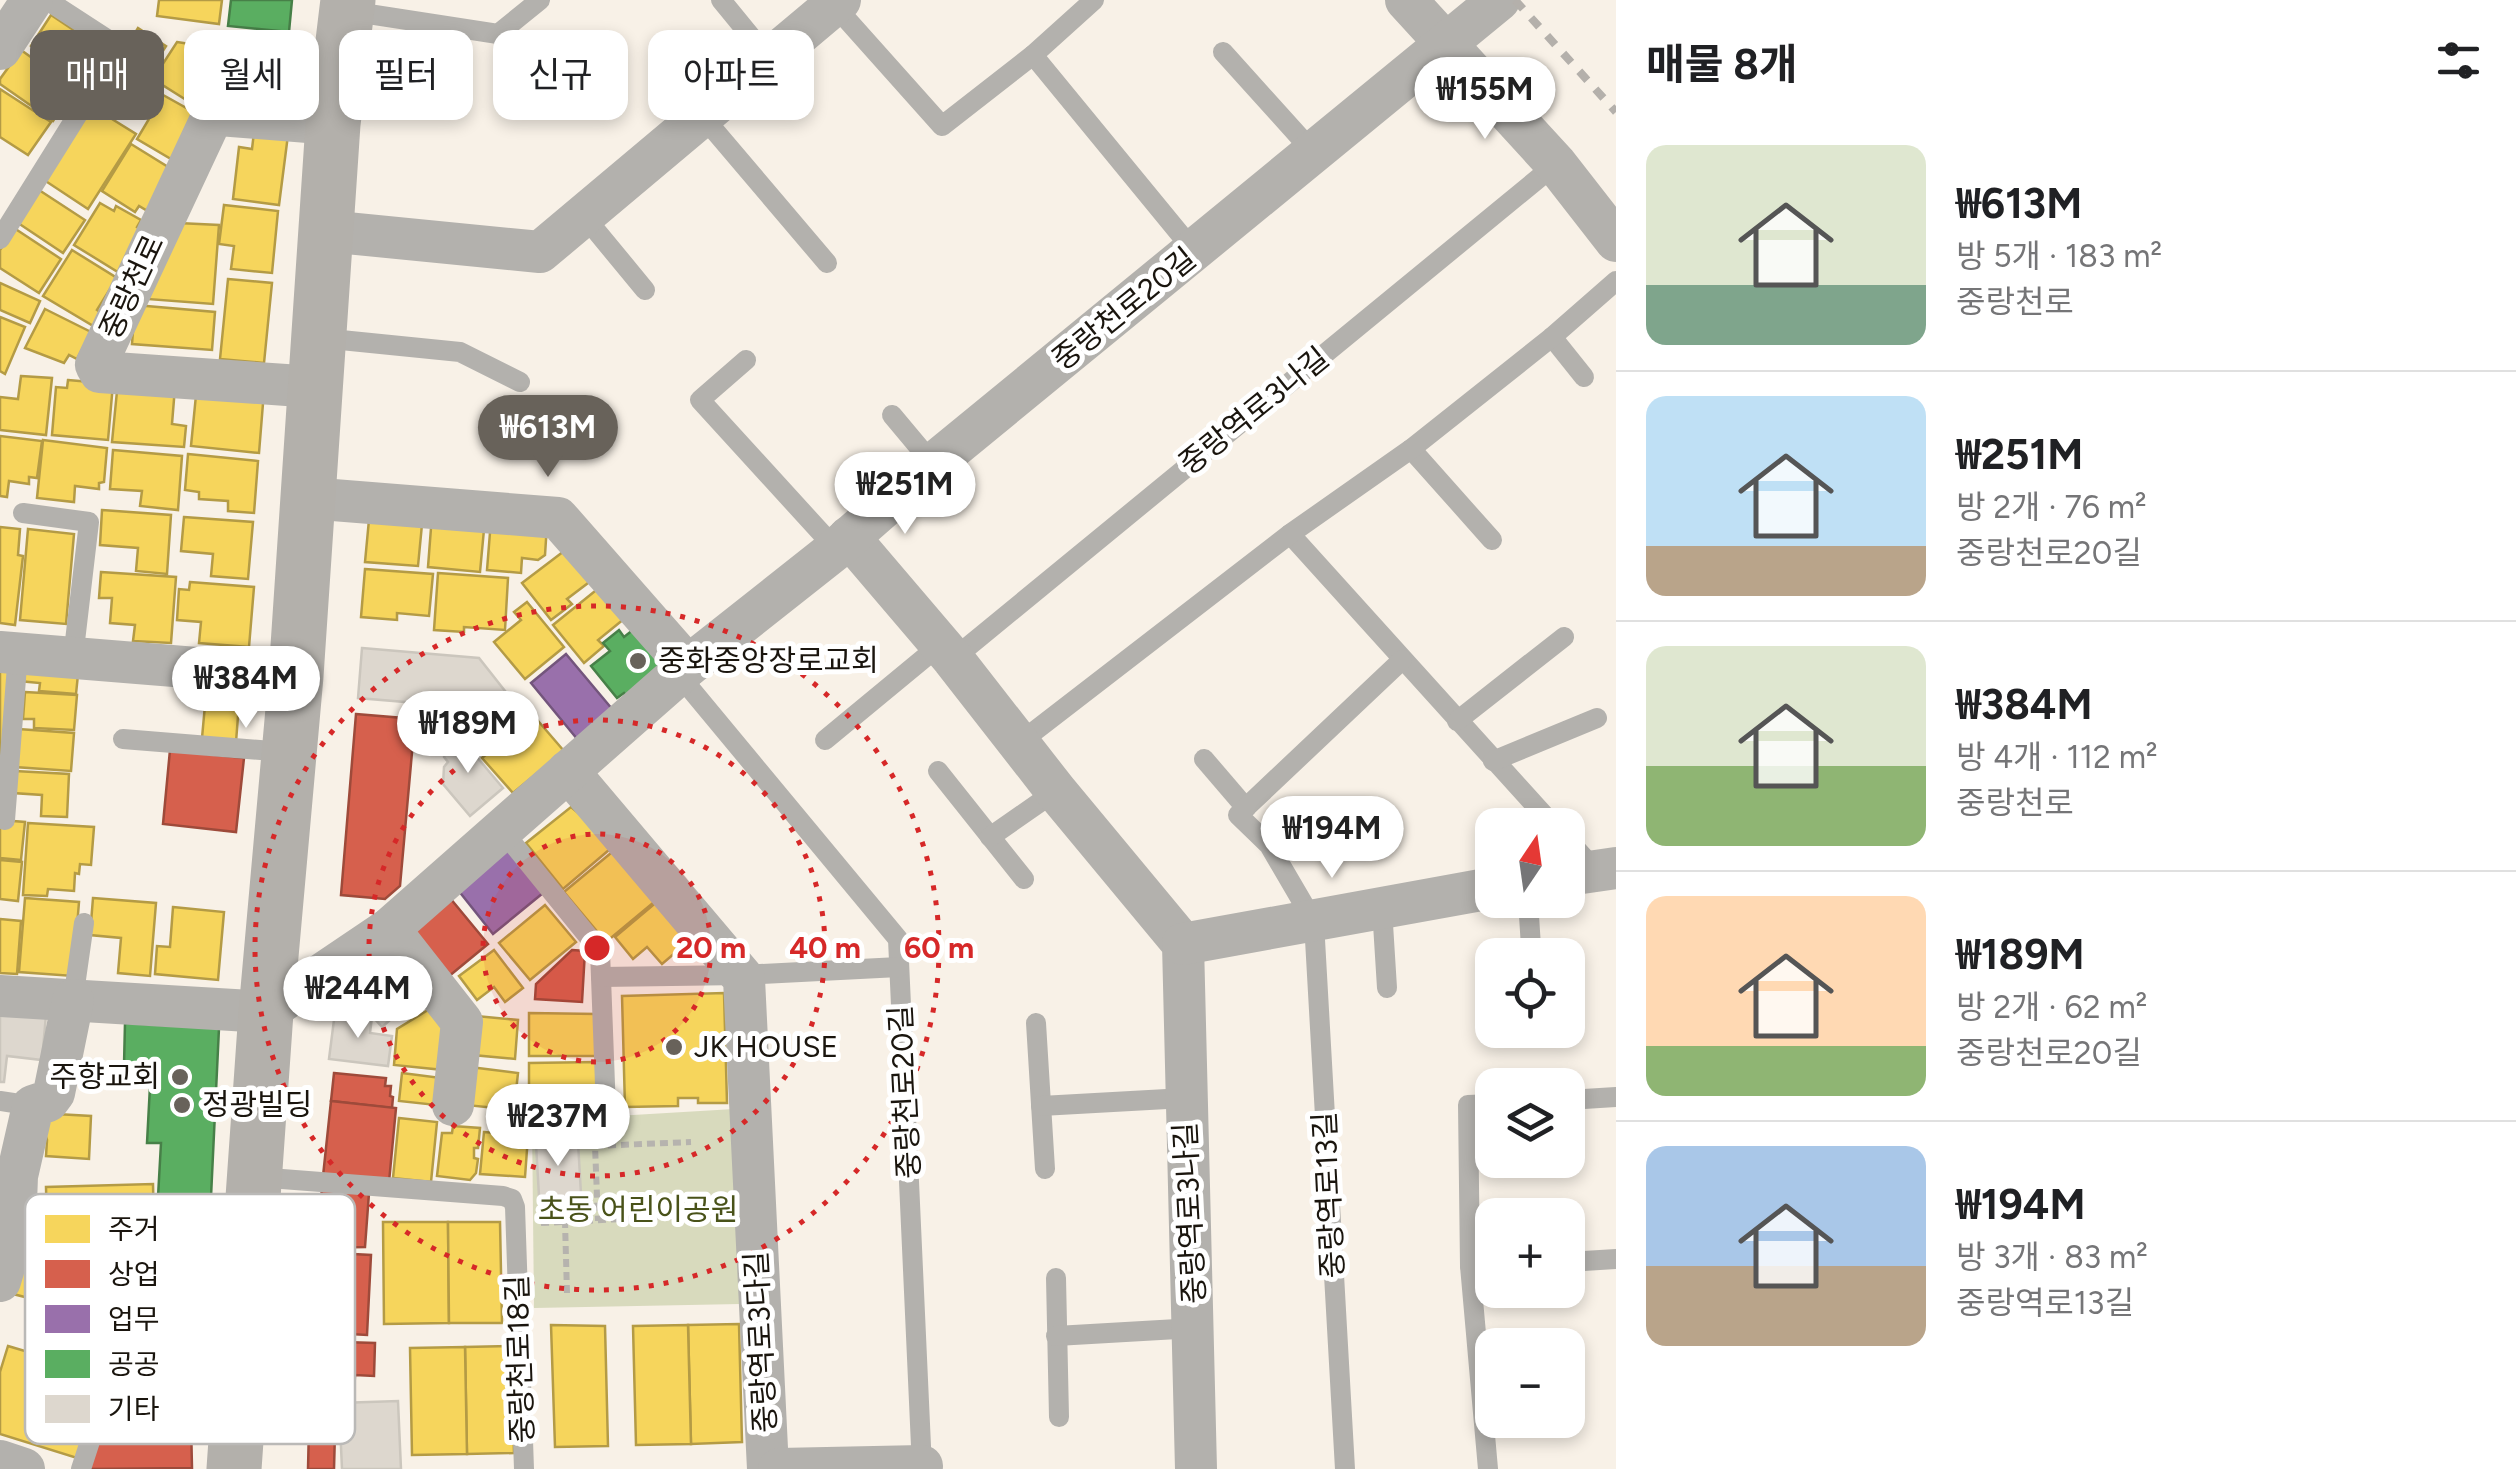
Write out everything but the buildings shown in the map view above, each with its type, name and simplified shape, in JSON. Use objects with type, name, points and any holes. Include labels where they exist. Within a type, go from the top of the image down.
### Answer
[{"type":"main road","points":[[253,1194],[296,676],[333,124],[347,5]]},
{"type":"main road","points":[[234,1469],[236,1444]]},
{"type":"street","points":[[0,49],[32,0]]},
{"type":"street","points":[[1406,0],[1556,164],[1616,241]]},
{"type":"street","name":"중랑천로20길","points":[[266,1012],[388,929],[683,670],[1499,0]]},
{"type":"street","points":[[806,30],[837,3]]},
{"type":"street","name":"중랑천로","points":[[317,363],[100,372],[96,365],[211,119],[219,115],[333,124]]},
{"type":"street","points":[[326,232],[540,252],[698,120]]},
{"type":"street","points":[[308,498],[558,518],[683,670]]},
{"type":"street","points":[[842,543],[946,652],[1183,944],[1475,891]]},
{"type":"street","points":[[9,652],[296,676]]},
{"type":"street","points":[[568,771],[742,975]]},
{"type":"street","points":[[388,929],[460,1018],[453,1105]]},
{"type":"street","name":"중랑역로3나길","points":[[1183,944],[1196,1469]]},
{"type":"street","name":"중랑역로3다길","points":[[742,975],[768,1469]]},
{"type":"street","points":[[0,996],[266,1012]]},
{"type":"street","points":[[3,1268],[14,1230],[16,1104],[48,1101],[54,1094],[73,1000]]},
{"type":"street","points":[[0,1461],[24,1469]]},
{"type":"street","points":[[779,1469],[922,1468]]},
{"type":"lane","points":[[0,239],[118,51],[116,45],[47,0]]},
{"type":"lane","points":[[347,5],[498,34],[540,0]]},
{"type":"lane","points":[[721,0],[746,30]]},
{"type":"lane","points":[[837,3],[942,126],[1032,56],[1094,0]]},
{"type":"lane","points":[[1224,52],[1314,153]]},
{"type":"lane","points":[[1032,56],[1194,251]]},
{"type":"lane","points":[[705,120],[827,263]]},
{"type":"lane","name":"중랑역로3나길","points":[[826,740],[946,652],[1556,164]]},
{"type":"lane","points":[[584,216],[645,290]]},
{"type":"lane","points":[[1019,743],[1290,534],[1412,449],[1616,281]]},
{"type":"lane","points":[[1552,337],[1584,377]]},
{"type":"lane","name":"중랑천로","points":[[317,363],[460,352],[520,382]]},
{"type":"lane","points":[[746,360],[700,400],[842,543]]},
{"type":"lane","points":[[892,415],[934,464]]},
{"type":"lane","points":[[1412,449],[1492,540]]},
{"type":"lane","points":[[23,514],[89,522],[73,658]]},
{"type":"lane","points":[[1290,534],[1537,808]]},
{"type":"lane","points":[[1457,721],[1564,637]]},
{"type":"lane","points":[[5,820],[9,652]]},
{"type":"lane","points":[[1246,808],[1402,660]]},
{"type":"lane","name":"중랑천로20길","points":[[683,670],[898,939],[922,1468]]},
{"type":"lane","points":[[1493,761],[1597,718]]},
{"type":"lane","points":[[124,738],[287,752]]},
{"type":"lane","name":"중랑역로13길","points":[[1204,759],[1246,808],[1238,815],[1269,844],[1314,922],[1345,1469]]},
{"type":"lane","points":[[938,771],[1024,880]]},
{"type":"lane","points":[[990,836],[1056,791]]},
{"type":"lane","points":[[501,829],[598,947],[606,1111]]},
{"type":"lane","points":[[1382,908],[1387,988]]},
{"type":"lane","points":[[73,1000],[84,923]]},
{"type":"lane","points":[[601,977],[899,967]]},
{"type":"lane","points":[[1036,1023],[1045,1169]]},
{"type":"lane","name":"중랑역로3나길","points":[[1041,1106],[1184,1098]]},
{"type":"lane","points":[[1585,1099],[1616,1098]]},
{"type":"lane","points":[[1475,1105],[1468,1105],[1470,1266],[1488,1469]]},
{"type":"lane","name":"중랑천로18길","points":[[254,1176],[512,1199],[524,1469]]},
{"type":"lane","points":[[1585,1261],[1616,1260]]},
{"type":"lane","points":[[1470,1266],[1475,1266]]},
{"type":"lane","points":[[1056,1278],[1059,1417]]},
{"type":"lane","name":"중랑역로3나길","points":[[1056,1336],[1195,1328]]},
{"type":"lane","points":[[81,1469],[89,1444]]},
{"type":"path","points":[[598,1221],[595,1146],[606,1125],[606,1111]]},
{"type":"path","points":[[595,1146],[691,1142]]},
{"type":"path","points":[[566,1293],[565,1222],[754,1212]]},
{"type":"green space","name":"초동 어린이공원","points":[[734,1109],[740,1304],[534,1308],[532,1121]]},
{"type":"railway","points":[[1515,0],[1616,112]]},
{"type":"place","name":"중화중앙장로교회","points":[[638,661]]},
{"type":"place","name":"JK HOUSE","points":[[674,1047]]},
{"type":"place","name":"주향교회","points":[[180,1077]]},
{"type":"place","name":"정광빌딩","points":[[182,1105]]}]
